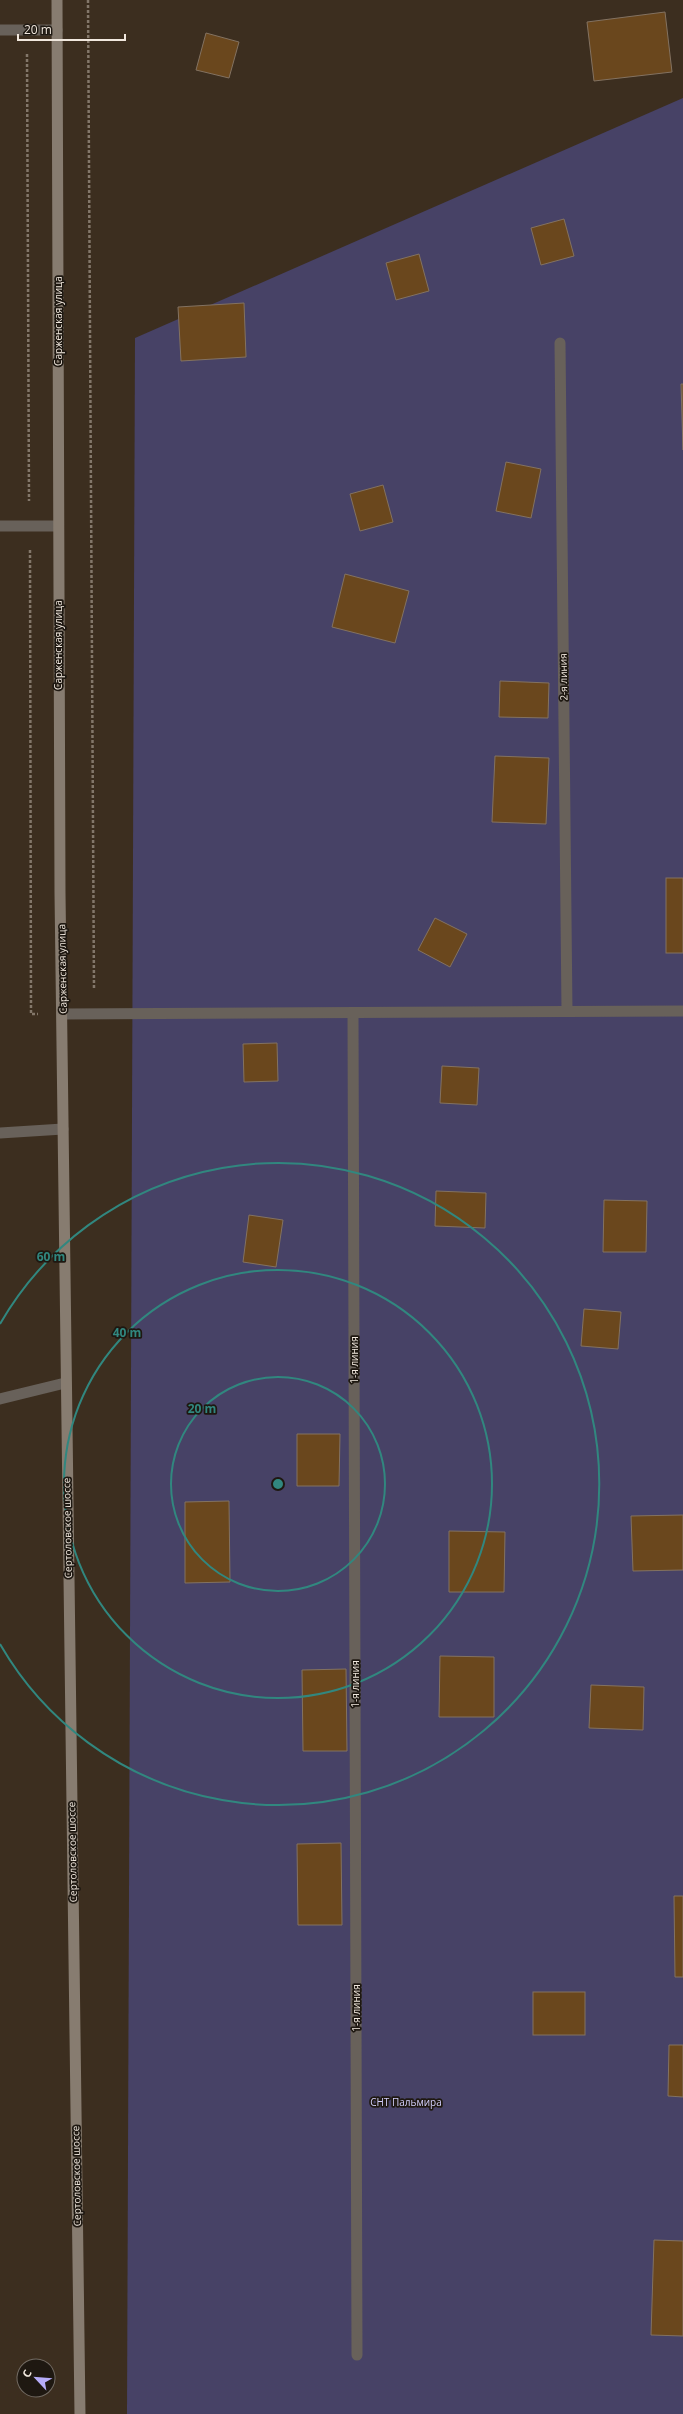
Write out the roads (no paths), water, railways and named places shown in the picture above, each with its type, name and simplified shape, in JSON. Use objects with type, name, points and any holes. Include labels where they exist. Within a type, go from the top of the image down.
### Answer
[{"type":"main road","name":"Сарженская улица","points":[[57,0],[58,526],[64,1291]]},
{"type":"main road","name":"Сертоловское шоссе","points":[[64,1291],[80,2414]]},
{"type":"street","points":[[0,30],[57,30]]},
{"type":"street","name":"2-я линия","points":[[560,343],[567,1011]]},
{"type":"street","points":[[0,526],[58,526]]},
{"type":"street","points":[[63,1014],[683,1011]]},
{"type":"street","name":"1-я линия","points":[[353,1013],[357,2355]]},
{"type":"street","points":[[0,1133],[63,1129]]},
{"type":"street","points":[[0,1399],[65,1383]]},
{"type":"park label","name":"СНТ Пальмира","points":[[406,2102]]}]
